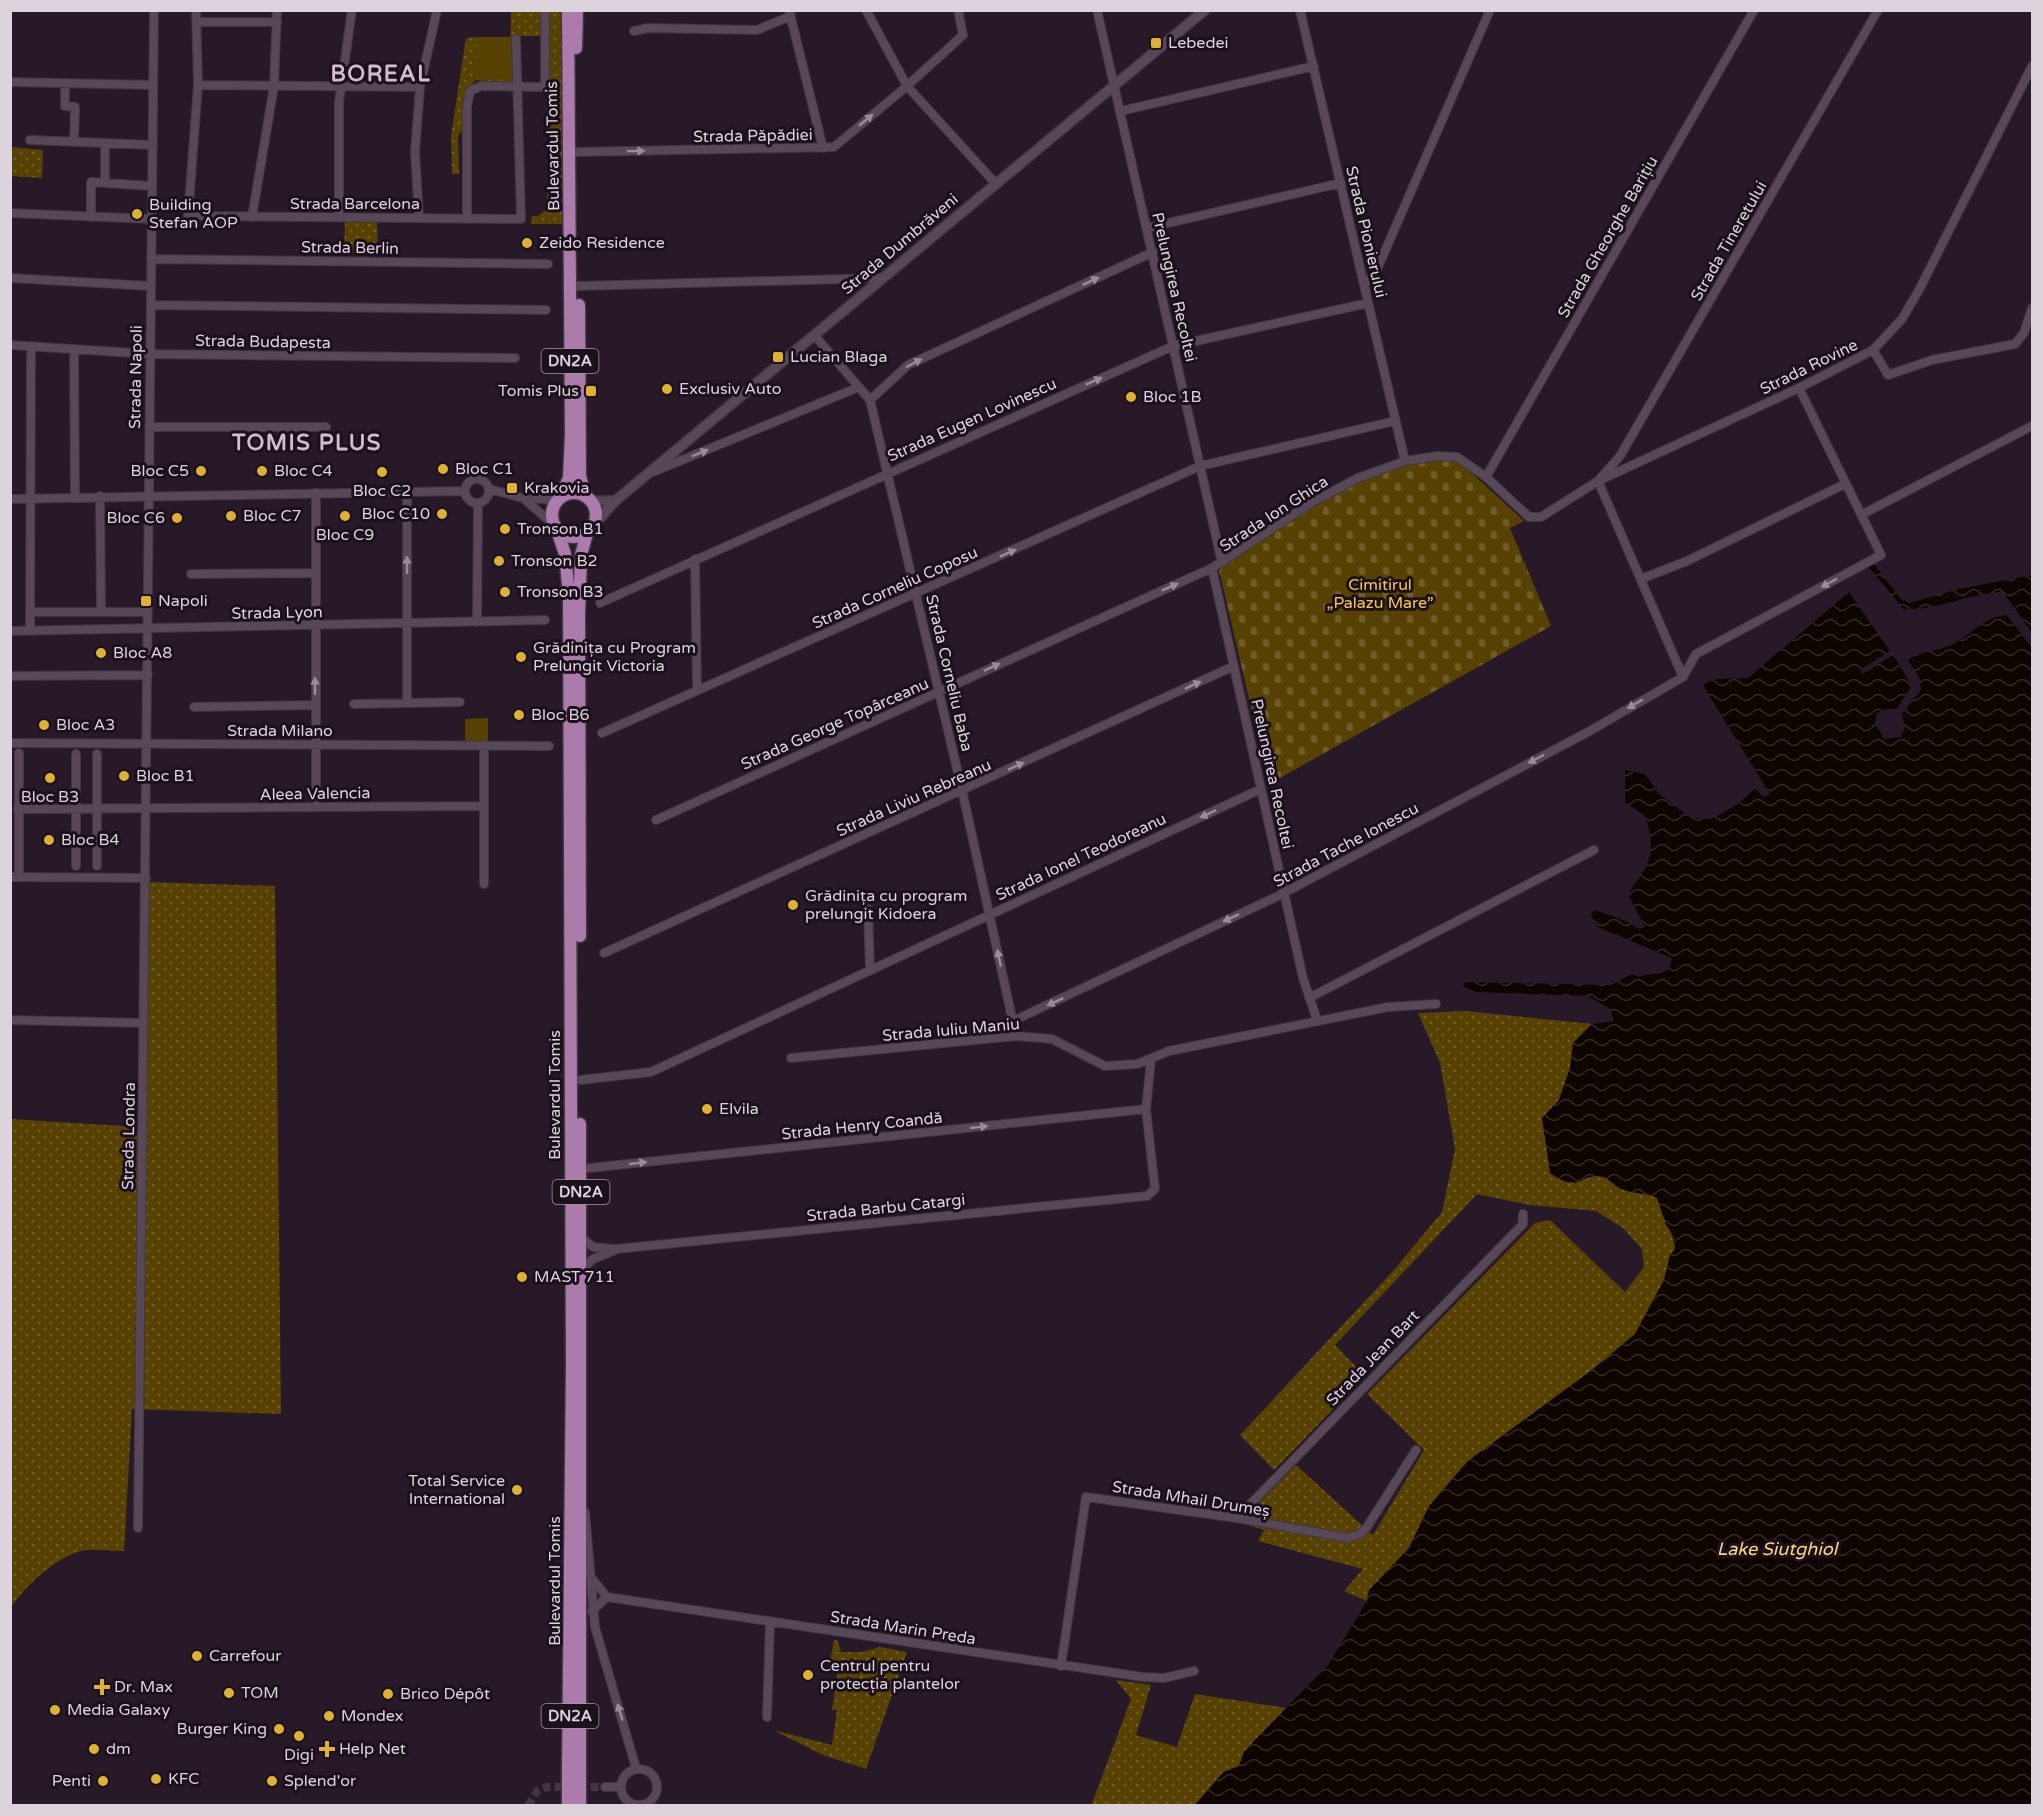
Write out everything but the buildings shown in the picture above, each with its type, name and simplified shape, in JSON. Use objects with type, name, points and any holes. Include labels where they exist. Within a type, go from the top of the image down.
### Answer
[{"type":"main road","name":"Bulevardul Tomis","points":[[559,498],[569,478],[571,435],[568,10]]},
{"type":"main road","name":"Bulevardul Tomis","points":[[577,10],[580,476],[588,498]]},
{"type":"main road","points":[[559,498],[571,492],[588,498]]},
{"type":"main road","name":"DN2A","points":[[555,527],[551,512],[559,498]]},
{"type":"main road","name":"DN2A","points":[[588,498],[596,515],[591,529]]},
{"type":"main road","name":"Bulevardul Tomis","points":[[555,527],[566,554],[569,603],[574,1770],[580,1806]]},
{"type":"main road","points":[[555,527],[572,537],[591,529]]},
{"type":"main road","name":"Bulevardul Tomis","points":[[568,1806],[574,1770],[580,1470],[579,614],[581,555],[591,529]]},
{"type":"street","name":"Strada Napoli","points":[[147,744],[154,10]]},
{"type":"street","points":[[196,10],[198,86],[420,87]]},
{"type":"street","points":[[252,217],[274,86],[278,10]]},
{"type":"street","points":[[339,218],[339,102],[352,10]]},
{"type":"street","points":[[419,218],[415,151],[420,87],[437,10]]},
{"type":"street","points":[[467,219],[467,107],[470,91],[481,86],[545,87],[545,10]]},
{"type":"street","points":[[866,10],[907,86],[996,184]]},
{"type":"street","name":"Strada Păpădiei","points":[[577,153],[834,147],[907,86],[963,34],[958,10]]},
{"type":"street","name":"Prelungirea Recoltei","points":[[1097,10],[1222,563]]},
{"type":"street","name":"Strada Dumbrăveni","points":[[591,529],[615,501],[1205,10]]},
{"type":"street","name":"Strada Pionierului","points":[[1300,10],[1405,461]]},
{"type":"street","points":[[1364,285],[1375,274],[1490,10]]},
{"type":"street","name":"Strada Gheorghe Barițiu","points":[[1486,477],[1754,10]]},
{"type":"street","name":"Strada Tineretului","points":[[1598,481],[1620,456],[1878,10]]},
{"type":"street","points":[[634,31],[648,28],[757,30],[790,13],[823,148]]},
{"type":"street","points":[[197,22],[277,22]]},
{"type":"street","points":[[516,39],[518,87]]},
{"type":"street","points":[[1121,111],[1314,66]]},
{"type":"street","name":"Strada Rovine","points":[[1529,518],[1541,517],[1598,481],[1799,388],[1873,350],[1902,320],[1919,290],[2032,66]]},
{"type":"street","points":[[10,82],[153,85]]},
{"type":"street","points":[[65,83],[65,106],[75,107],[74,142]]},
{"type":"street","name":"Strada Barcelona","points":[[198,86],[188,216],[467,219],[521,219],[518,87]]},
{"type":"street","points":[[30,140],[153,145]]},
{"type":"street","points":[[105,143],[105,183]]},
{"type":"street","points":[[91,216],[91,182],[152,186]]},
{"type":"street","points":[[1147,228],[1341,183]]},
{"type":"street","points":[[10,213],[152,219]]},
{"type":"street","points":[[870,400],[908,365],[1153,252]]},
{"type":"street","name":"Strada Berlin","points":[[151,258],[548,264]]},
{"type":"street","points":[[10,278],[151,286]]},
{"type":"street","points":[[578,286],[883,278]]},
{"type":"street","name":"Strada Eugen Lovinescu","points":[[600,603],[1173,346],[1368,303]]},
{"type":"street","points":[[150,305],[546,310]]},
{"type":"street","points":[[1873,350],[1888,375],[1932,360],[2015,344],[2028,333],[2032,308]]},
{"type":"street","name":"Strada Corneliu Baba","points":[[815,336],[870,400],[962,790],[1016,1036]]},
{"type":"street","name":"Strada Budapesta","points":[[10,345],[150,354],[515,358]]},
{"type":"street","points":[[30,631],[31,346]]},
{"type":"street","points":[[74,349],[75,496]]},
{"type":"street","points":[[646,475],[859,387]]},
{"type":"street","points":[[1683,677],[1696,654],[1881,555],[1799,388]]},
{"type":"street","name":"Strada Corneliu Coposu","points":[[602,733],[1200,466],[1395,421]]},
{"type":"street","points":[[1861,515],[2032,426]]},
{"type":"street","points":[[149,427],[326,427]]},
{"type":"street","name":"Strada Ion Ghica","points":[[1222,563],[1311,503],[1358,478],[1405,461],[1437,456],[1457,457],[1486,477],[1529,518]]},
{"type":"street","points":[[489,489],[487,498],[478,503],[469,500],[465,491],[468,483],[474,479],[483,480],[489,489],[523,498],[559,498]]},
{"type":"street","points":[[1598,481],[1683,677]]},
{"type":"street","points":[[1641,579],[1687,561],[1845,484]]},
{"type":"street","points":[[10,499],[75,496],[465,491]]},
{"type":"street","points":[[407,492],[407,703]]},
{"type":"street","points":[[316,493],[316,807]]},
{"type":"street","points":[[100,496],[100,612]]},
{"type":"street","points":[[523,498],[555,527]]},
{"type":"street","points":[[588,498],[615,501]]},
{"type":"street","points":[[477,622],[478,503]]},
{"type":"street","points":[[695,559],[698,690]]},
{"type":"street","name":"Strada George Topârceanu","points":[[656,820],[1222,563]]},
{"type":"street","name":"Prelungirea Recoltei","points":[[1212,568],[1284,893],[1309,998],[1317,1020]]},
{"type":"street","points":[[191,574],[316,573]]},
{"type":"street","points":[[30,612],[148,612]]},
{"type":"street","name":"Strada Lyon","points":[[10,631],[545,621]]},
{"type":"street","name":"Strada Liviu Rebreanu","points":[[604,953],[1234,666]]},
{"type":"street","points":[[10,676],[148,675]]},
{"type":"street","name":"Strada Tache Ionescu","points":[[1013,1021],[1284,893],[1588,732],[1683,677]]},
{"type":"street","points":[[354,704],[460,702]]},
{"type":"street","points":[[194,707],[315,705]]},
{"type":"street","name":"Strada Milano","points":[[10,743],[549,746]]},
{"type":"street","name":"Strada Londra","points":[[138,1528],[147,744]]},
{"type":"street","points":[[484,745],[484,884]]},
{"type":"street","points":[[18,753],[15,877],[146,878]]},
{"type":"street","points":[[76,754],[76,866]]},
{"type":"street","points":[[97,754],[97,866]]},
{"type":"street","name":"Strada Ionel Teodoreanu","points":[[580,1080],[651,1072],[1261,789]]},
{"type":"street","name":"Aleea Valencia","points":[[18,809],[146,810],[484,806]]},
{"type":"street","points":[[1309,998],[1593,850]]},
{"type":"street","points":[[868,909],[870,970]]},
{"type":"street","points":[[1317,1020],[1388,1006],[1436,1004]]},
{"type":"street","points":[[10,1020],[144,1023]]},
{"type":"street","name":"Strada Iuliu Maniu","points":[[791,1058],[1016,1036],[1052,1040],[1105,1066],[1137,1064],[1169,1051],[1317,1020]]},
{"type":"street","points":[[1146,1109],[1151,1060]]},
{"type":"street","name":"Strada Henry Coandă","points":[[580,1169],[1146,1109]]},
{"type":"street","name":"Strada Barbu Catargi","points":[[581,1237],[593,1247],[616,1249],[1148,1196],[1155,1189],[1146,1109]]},
{"type":"street","name":"Strada Jean Bart","points":[[1237,1518],[1523,1224],[1522,1214]]},
{"type":"street","name":"Strada Barbu Catargi","points":[[581,1271],[593,1259],[616,1249]]},
{"type":"street","name":"Strada Mhail Drumeș","points":[[1061,1666],[1086,1497],[1237,1518],[1348,1539],[1360,1534],[1367,1527],[1416,1450]]},
{"type":"street","points":[[580,1470],[592,1611],[636,1768]]},
{"type":"street","points":[[589,1575],[607,1597],[592,1611]]},
{"type":"street","name":"Strada Marin Preda","points":[[607,1597],[1143,1677],[1164,1678],[1194,1671]]},
{"type":"street","points":[[767,1717],[770,1622]]},
{"type":"street","points":[[636,1768],[648,1771],[656,1781],[657,1787],[652,1799],[641,1805],[625,1799],[620,1787],[626,1773],[636,1768]]},
{"type":"street","points":[[605,1787],[620,1787]]},
{"type":"green space","points":[[511,11],[543,11],[542,36],[513,36],[514,84],[475,80],[466,94],[463,130],[458,135],[459,174],[452,174],[451,136],[466,38],[477,37],[477,76],[510,77]]},
{"type":"green space","points":[[550,11],[562,11],[564,224],[531,224],[532,216],[538,216],[546,210],[549,168],[546,97],[550,95]]},
{"type":"green space","points":[[477,37],[511,37],[511,77],[476,76]]},
{"type":"green space","points":[[10,147],[43,150],[42,178],[11,176]]},
{"type":"green space","points":[[345,221],[377,222],[378,254],[344,253]]},
{"type":"green space","name":"Cimitirul „Palazu Mare”","points":[[1454,457],[1524,521],[1510,528],[1551,626],[1269,784],[1219,570],[1301,513],[1344,488],[1398,467]]},
{"type":"green space","points":[[488,718],[488,741],[465,741],[465,719]]},
{"type":"green space","points":[[146,882],[275,886],[281,1414],[132,1409],[124,1551],[81,1551],[60,1560],[25,1590],[11,1607],[11,1119],[138,1127]]},
{"type":"green space","points":[[1466,1011],[1592,1024],[1573,1043],[1570,1068],[1559,1100],[1542,1118],[1548,1151],[1574,1184],[1591,1177],[1601,1176],[1621,1189],[1657,1198],[1675,1249],[1670,1255],[1664,1280],[1635,1334],[1592,1370],[1468,1461],[1429,1506],[1409,1548],[1369,1590],[1367,1601],[1344,1591],[1363,1569],[1258,1541],[1264,1530],[1245,1524],[1246,1516],[1296,1465],[1373,1535],[1424,1450],[1367,1394],[1535,1223],[1550,1220],[1625,1292],[1644,1267],[1642,1249],[1623,1228],[1596,1211],[1530,1205],[1477,1194],[1335,1345],[1365,1376],[1274,1470],[1240,1435],[1394,1270],[1442,1212],[1455,1149],[1440,1063],[1418,1013]]},
{"type":"green space","points":[[834,1640],[838,1641],[841,1652],[862,1652],[880,1647],[907,1652],[866,1769],[823,1755],[773,1730],[832,1745],[837,1710],[832,1710],[838,1669],[829,1667]]},
{"type":"green space","points":[[1116,1680],[1151,1685],[1136,1735],[1177,1747],[1195,1694],[1286,1708],[1244,1752],[1239,1766],[1223,1772],[1195,1805],[1091,1806],[1131,1699]]},
{"type":"water","points":[[1873,563],[1901,599],[1909,603],[1959,589],[2032,575],[2032,633],[2003,592],[1978,595],[1928,607],[1903,609],[1868,566]]},
{"type":"water","name":"Lake Siutghiol","points":[[1849,592],[1890,651],[1860,670],[1862,674],[1893,655],[1908,679],[1910,689],[1896,709],[1877,713],[1875,723],[1884,739],[1901,737],[1905,727],[1902,714],[1921,690],[1920,679],[1908,660],[1947,647],[1985,622],[2007,615],[2032,648],[2032,1805],[1195,1805],[1224,1772],[1239,1766],[1244,1752],[1328,1665],[1367,1601],[1369,1590],[1409,1548],[1429,1506],[1468,1461],[1592,1370],[1635,1334],[1664,1280],[1670,1255],[1675,1249],[1675,1238],[1666,1225],[1657,1198],[1622,1189],[1598,1176],[1571,1182],[1559,1179],[1550,1173],[1542,1118],[1559,1100],[1570,1068],[1573,1043],[1592,1024],[1614,1021],[1610,1009],[1588,996],[1476,992],[1464,987],[1463,982],[1611,985],[1632,974],[1640,977],[1665,972],[1668,969],[1672,958],[1600,928],[1592,921],[1591,914],[1595,910],[1626,921],[1639,929],[1645,927],[1629,896],[1647,865],[1651,852],[1650,838],[1646,817],[1625,802],[1625,770],[1645,774],[1659,794],[1691,818],[1711,819],[1738,804],[1755,789],[1764,797],[1770,794],[1704,687],[1705,683],[1718,679],[1748,678]]},
{"type":"tunnel","points":[[528,1806],[538,1790],[547,1787],[605,1787]]},
{"type":"place","name":"Lebedei","points":[[1156,43]]},
{"type":"place","name":"Building Stefan AOP","points":[[137,214]]},
{"type":"place","name":"Zeido Residence","points":[[527,243]]},
{"type":"place","name":"Lucian Blaga","points":[[778,357]]},
{"type":"place","name":"Exclusiv Auto","points":[[667,389]]},
{"type":"place","name":"Tomis Plus","points":[[591,391]]},
{"type":"place","name":"Bloc 1B","points":[[1131,397]]},
{"type":"place","name":"Bloc C1","points":[[443,469]]},
{"type":"place","name":"Bloc C5","points":[[201,471]]},
{"type":"place","name":"Bloc C4","points":[[262,471]]},
{"type":"place","name":"Bloc C2","points":[[382,472]]},
{"type":"place","name":"Krakovia","points":[[512,488]]},
{"type":"place","name":"Bloc C10","points":[[442,514]]},
{"type":"place","name":"Bloc C7","points":[[231,516]]},
{"type":"place","name":"Bloc C9","points":[[345,516]]},
{"type":"place","name":"Bloc C6","points":[[177,518]]},
{"type":"place","name":"Tronson B1","points":[[505,529]]},
{"type":"place","name":"Tronson B2","points":[[499,561]]},
{"type":"place","name":"Tronson B3","points":[[505,592]]},
{"type":"place","name":"Napoli","points":[[146,601]]},
{"type":"place","name":"Bloc A8","points":[[101,653]]},
{"type":"place","name":"Grădinița cu Program Prelungit Victoria","points":[[521,657]]},
{"type":"place","name":"Bloc B6","points":[[519,715]]},
{"type":"place","name":"Bloc A3","points":[[44,725]]},
{"type":"place","name":"Bloc B1","points":[[124,776]]},
{"type":"place","name":"Bloc B3","points":[[50,778]]},
{"type":"place","name":"Bloc B4","points":[[49,840]]},
{"type":"place","name":"Grădinița cu program prelungit Kidoera","points":[[793,905]]},
{"type":"place","name":"Elvila","points":[[707,1109]]},
{"type":"place","name":"MAST 711","points":[[522,1277]]},
{"type":"place","name":"Total Service International","points":[[517,1490]]},
{"type":"place","name":"Carrefour","points":[[197,1656]]},
{"type":"place","name":"Centrul pentru protecția plantelor","points":[[808,1675]]},
{"type":"place","name":"Dr. Max","points":[[102,1687]]},
{"type":"place","name":"TOM","points":[[229,1693]]},
{"type":"place","name":"Brico Dépôt","points":[[388,1694]]},
{"type":"place","name":"Media Galaxy","points":[[55,1710]]},
{"type":"place","name":"Mondex","points":[[329,1716]]},
{"type":"place","name":"Burger King","points":[[279,1729]]},
{"type":"place","name":"Digi","points":[[299,1736]]},
{"type":"place","name":"dm","points":[[94,1749]]},
{"type":"place","name":"Help Net","points":[[327,1749]]},
{"type":"place","name":"KFC","points":[[156,1779]]},
{"type":"place","name":"Penti","points":[[103,1781]]},
{"type":"place","name":"Splend'or","points":[[272,1781]]},
{"type":"district","name":"BOREAL","points":[[381,74]]},
{"type":"district","name":"TOMIS PLUS","points":[[307,443]]}]
